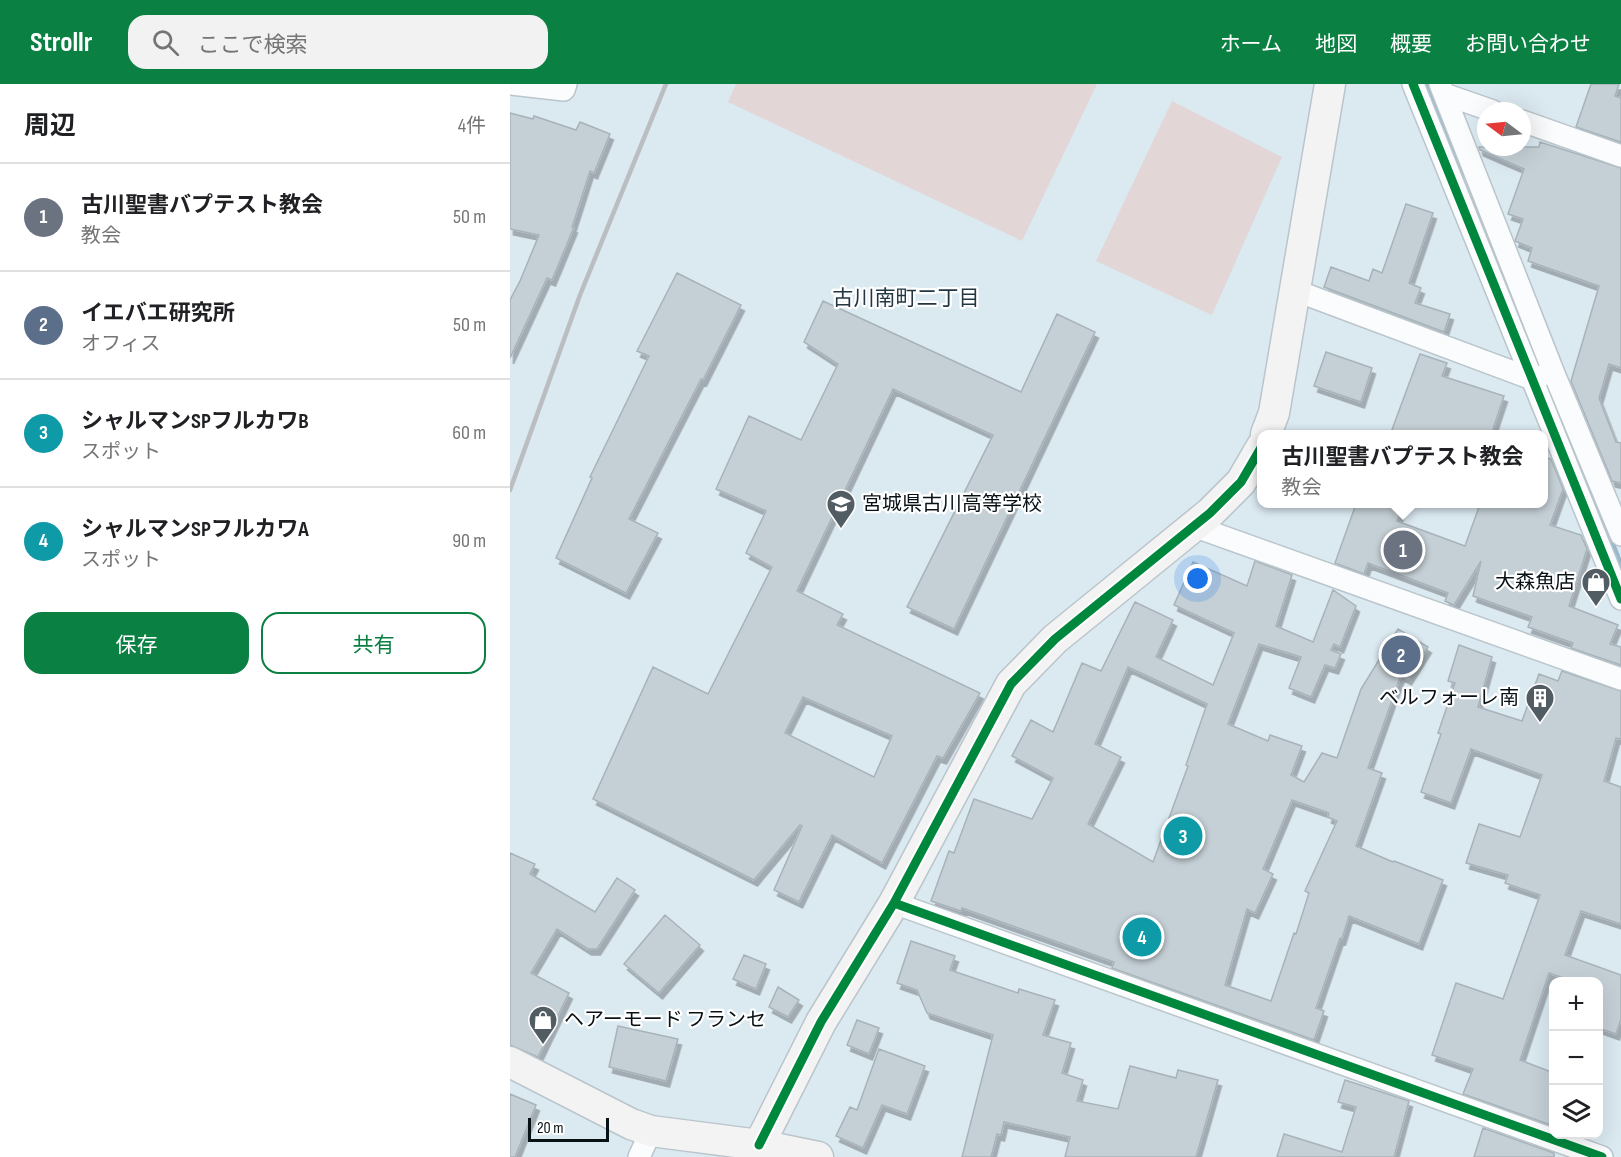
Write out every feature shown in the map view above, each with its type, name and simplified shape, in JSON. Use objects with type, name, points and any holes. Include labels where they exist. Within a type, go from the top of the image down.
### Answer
[{"type":"street","points":[[510,84],[564,90],[566,84]]},
{"type":"street","points":[[1268,430],[1274,413],[1330,84]]},
{"type":"street","points":[[1413,84],[1542,375],[1621,535]]},
{"type":"street","points":[[1442,89],[1621,599]]},
{"type":"street","points":[[1442,89],[1477,104]]},
{"type":"street","points":[[1531,124],[1621,156]]},
{"type":"street","points":[[1294,290],[1542,375]]},
{"type":"street","points":[[759,1145],[821,1022],[894,903],[1011,684],[1055,639],[1196,527],[1241,482],[1257,455]]},
{"type":"street","points":[[1196,527],[1621,679]]},
{"type":"street","points":[[894,903],[1602,1157]]},
{"type":"street","points":[[510,1062],[631,1124],[645,1144],[759,1145],[818,1157]]},
{"type":"shaded area","points":[[736,84],[1097,84],[1022,241],[728,102]]},
{"type":"shaded area","points":[[1172,101],[1282,157],[1212,315],[1096,261]]},
{"type":"building","points":[[1591,84],[1619,84],[1615,96],[1621,98],[1621,142],[1576,127]]},
{"type":"building","points":[[510,113],[533,119],[534,116],[576,130],[580,122],[610,134],[594,173],[590,171],[572,227],[574,227],[552,280],[547,278],[510,358],[510,300],[539,235],[510,229]]},
{"type":"building","points":[[1540,142],[1621,168],[1621,368],[1609,364],[1599,398],[1616,442],[1621,443],[1621,483],[1612,481],[1571,381],[1599,286],[1528,261],[1532,248],[1515,241],[1523,219],[1508,214],[1524,169],[1494,156],[1531,156],[1531,147],[1539,147]]},
{"type":"building","points":[[1406,204],[1433,213],[1409,283],[1421,288],[1415,303],[1450,314],[1444,332],[1324,287],[1331,267],[1369,281],[1373,269],[1382,273]]},
{"type":"building","points":[[677,273],[741,305],[629,519],[658,533],[626,593],[556,558],[592,478],[590,477],[649,356],[637,351]]},
{"type":"building","points":[[823,301],[1021,392],[1057,314],[1095,332],[954,629],[907,607],[993,435],[893,389],[797,591],[843,614],[837,625],[980,693],[943,758],[937,756],[882,863],[832,835],[799,902],[774,890],[802,826],[800,825],[754,880],[593,799],[653,667],[708,694],[772,567],[746,553],[766,511],[716,489],[749,416],[801,440],[838,364],[804,342]],"holes":[[[803,697],[892,736],[874,777],[785,733]]]},
{"type":"building","points":[[1326,352],[1372,368],[1361,402],[1314,386]]},
{"type":"building","points":[[1420,354],[1447,363],[1442,376],[1504,396],[1493,430],[1392,430]]},
{"type":"building","points":[[1548,458],[1551,459],[1563,489],[1550,525],[1581,535],[1587,549],[1569,606],[1618,625],[1610,644],[1621,647],[1621,665],[1571,648],[1573,643],[1528,627],[1532,617],[1473,596],[1481,561],[1454,605],[1445,601],[1448,593],[1368,563],[1364,574],[1335,563],[1355,508],[1402,508],[1397,521],[1465,546],[1479,508],[1548,508]]},
{"type":"building","points":[[1255,561],[1292,575],[1276,626],[1313,642],[1333,590],[1356,606],[1340,647],[1334,644],[1331,650],[1341,654],[1335,668],[1325,665],[1311,697],[1289,688],[1301,657],[1259,644],[1228,724],[1268,741],[1270,735],[1302,746],[1291,775],[1304,782],[1322,753],[1337,758],[1361,689],[1398,629],[1428,647],[1408,679],[1401,675],[1368,768],[1382,773],[1356,846],[1443,880],[1419,944],[1349,916],[1316,1008],[1324,1011],[1314,1040],[1112,968],[1114,962],[962,908],[961,911],[931,901],[949,851],[954,853],[974,799],[1032,819],[1053,778],[1012,756],[1031,720],[1053,732],[1082,663],[1101,671],[1135,602],[1173,620],[1156,657],[1213,685],[1234,633],[1174,605],[1193,562],[1247,586]],"holes":[[[1128,667],[1207,704],[1186,765],[1188,766],[1153,862],[1088,824],[1121,757],[1095,744]],[[1292,800],[1329,813],[1328,817],[1337,821],[1305,891],[1309,893],[1271,1001],[1225,985],[1247,909],[1255,913],[1273,874],[1263,869]]]},
{"type":"building","points":[[1459,645],[1492,657],[1478,707],[1522,721],[1539,674],[1558,681],[1562,671],[1621,691],[1621,739],[1616,738],[1604,781],[1621,787],[1621,924],[1581,911],[1565,955],[1621,975],[1621,1019],[1616,1034],[1603,1029],[1603,977],[1560,977],[1549,973],[1520,1060],[1549,1071],[1549,1124],[1463,1094],[1473,1069],[1432,1055],[1456,983],[1503,999],[1540,895],[1505,883],[1508,875],[1466,863],[1479,824],[1520,837],[1542,775],[1471,749],[1451,803],[1421,792],[1441,734],[1438,733],[1455,683],[1448,681]]},
{"type":"building","points":[[510,853],[535,864],[530,874],[595,912],[617,878],[635,890],[597,949],[588,949],[557,929],[531,973],[569,993],[538,1057],[510,1045]]},
{"type":"building","points":[[665,915],[700,945],[659,993],[624,964]]},
{"type":"building","points":[[911,941],[955,956],[950,970],[1018,993],[1019,989],[1055,1000],[1043,1035],[1071,1043],[1062,1073],[1083,1080],[1077,1101],[1118,1109],[1130,1066],[1176,1078],[1178,1070],[1218,1080],[1196,1157],[1065,1157],[1070,1137],[1004,1122],[1001,1135],[997,1134],[991,1157],[962,1157],[993,1035],[927,1013],[917,990],[897,983]]},
{"type":"building","points":[[744,955],[766,964],[756,989],[733,979]]},
{"type":"building","points":[[778,987],[799,1000],[788,1017],[769,1007]]},
{"type":"building","points":[[857,1020],[879,1028],[869,1054],[847,1045]]},
{"type":"building","points":[[618,1026],[678,1039],[666,1081],[609,1067]]},
{"type":"building","points":[[879,1049],[925,1066],[907,1114],[882,1105],[863,1148],[836,1136],[850,1107],[857,1110]]},
{"type":"building","points":[[1345,1080],[1409,1101],[1394,1157],[1277,1157],[1284,1134],[1342,1152],[1356,1107],[1338,1102]]},
{"type":"building","points":[[510,1094],[536,1105],[515,1157],[510,1157]]},
{"type":"building","points":[[1483,1128],[1554,1153],[1554,1157],[1474,1157]]},
{"type":"waterway","points":[[1426,84],[1465,174]]},
{"type":"waterway","points":[[1561,418],[1621,569]]},
{"type":"railway","points":[[510,490],[580,295],[666,84]]},
{"type":"cycle path","points":[[1413,84],[1621,599]]},
{"type":"cycle path","points":[[759,1145],[821,1022],[894,903],[1011,684],[1055,639],[1210,513],[1241,482],[1257,455]]},
{"type":"cycle path","points":[[894,903],[1602,1157]]},
{"type":"place","name":"宮城県古川高等学校","points":[[841,530]]},
{"type":"place","name":"古川聖書バプテスト教会","points":[[1403,550]]},
{"type":"place","name":"大森魚店","points":[[1596,608]]},
{"type":"place","name":"イエバエ研究所","points":[[1401,655]]},
{"type":"place","name":"ベルフォーレ南","points":[[1540,724]]},
{"type":"place","name":"シャルマンSPフルカワB","points":[[1183,836]]},
{"type":"place","name":"シャルマンSPフルカワA","points":[[1142,937]]},
{"type":"place","name":"ヘアーモード フランセ","points":[[543,1046]]},
{"type":"district","name":"古川南町二丁目","points":[[906,298]]}]
